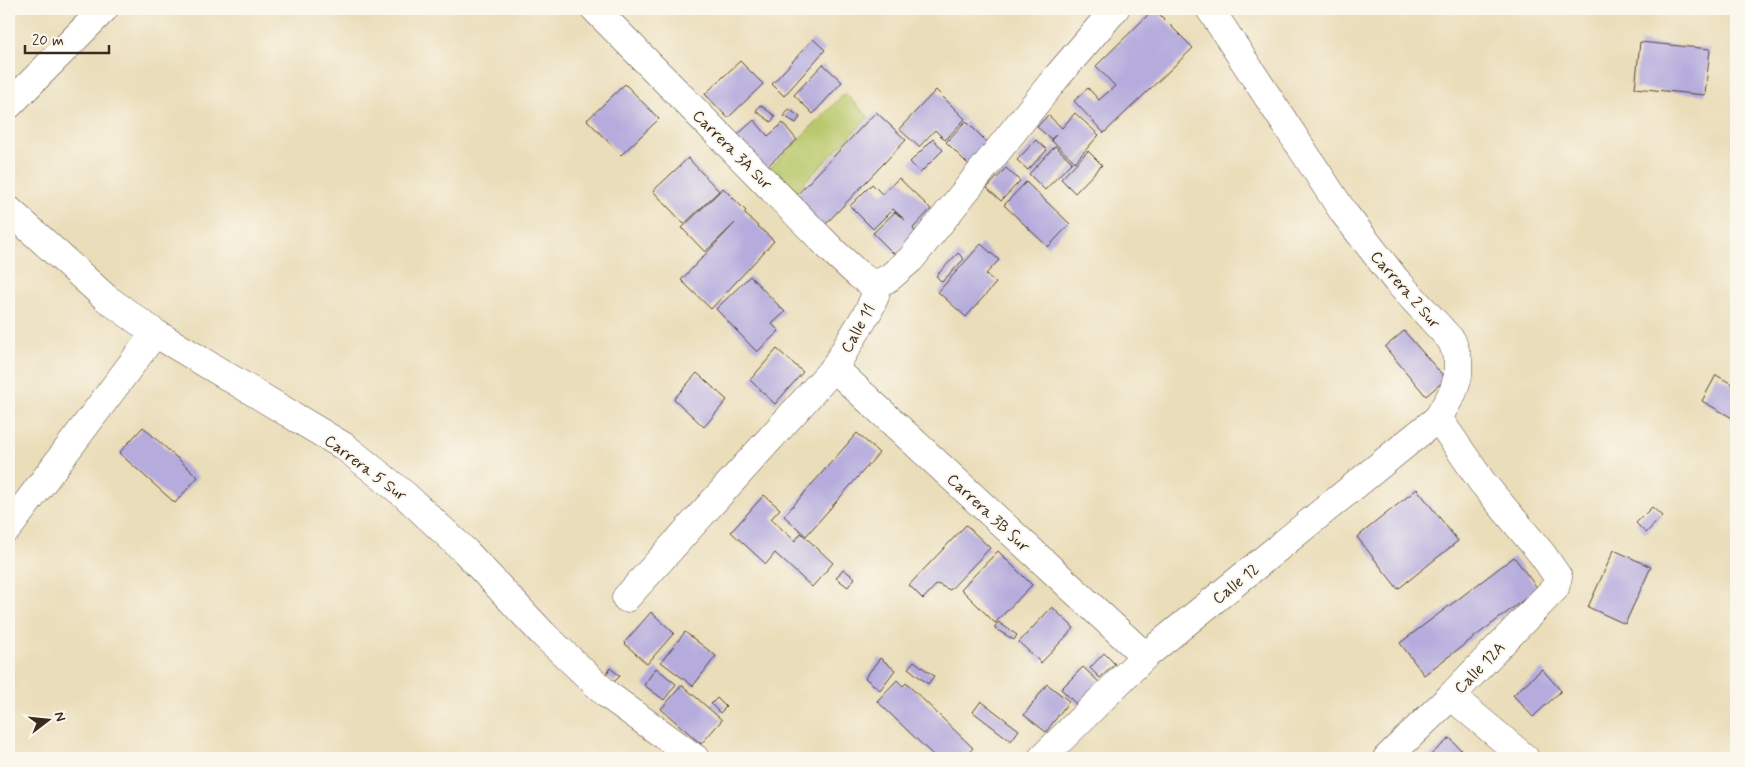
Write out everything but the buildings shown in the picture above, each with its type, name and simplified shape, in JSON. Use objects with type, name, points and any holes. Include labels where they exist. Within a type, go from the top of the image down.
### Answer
[{"type":"street","points":[[9,105],[104,9]]},
{"type":"street","name":"Carrera 3A Sur","points":[[595,9],[836,254],[859,275],[874,285]]},
{"type":"street","name":"Carrera 2 Sur","points":[[1210,9],[1344,213],[1396,280],[1452,341],[1458,360],[1458,376],[1453,392],[1438,418]]},
{"type":"street","name":"Calle 11","points":[[626,598],[834,368],[870,310],[875,296],[874,285],[895,274],[911,260],[1110,10]]},
{"type":"street","name":"Carrera 5 Sur","points":[[9,210],[106,298],[155,334],[344,447],[375,471],[406,496],[466,552],[543,634],[608,695],[695,758]]},
{"type":"street","points":[[9,527],[155,334]]},
{"type":"street","name":"Carrera 3B Sur","points":[[834,368],[1145,656]]},
{"type":"street","name":"Calle 12A","points":[[1387,758],[1452,696],[1555,588],[1558,577],[1554,569],[1482,482],[1438,418]]},
{"type":"street","name":"Calle 12","points":[[1042,758],[1145,656],[1438,418]]},
{"type":"street","points":[[1452,696],[1525,758]]},
{"type":"green space","points":[[845,93],[869,117],[790,197],[766,172]]}]
